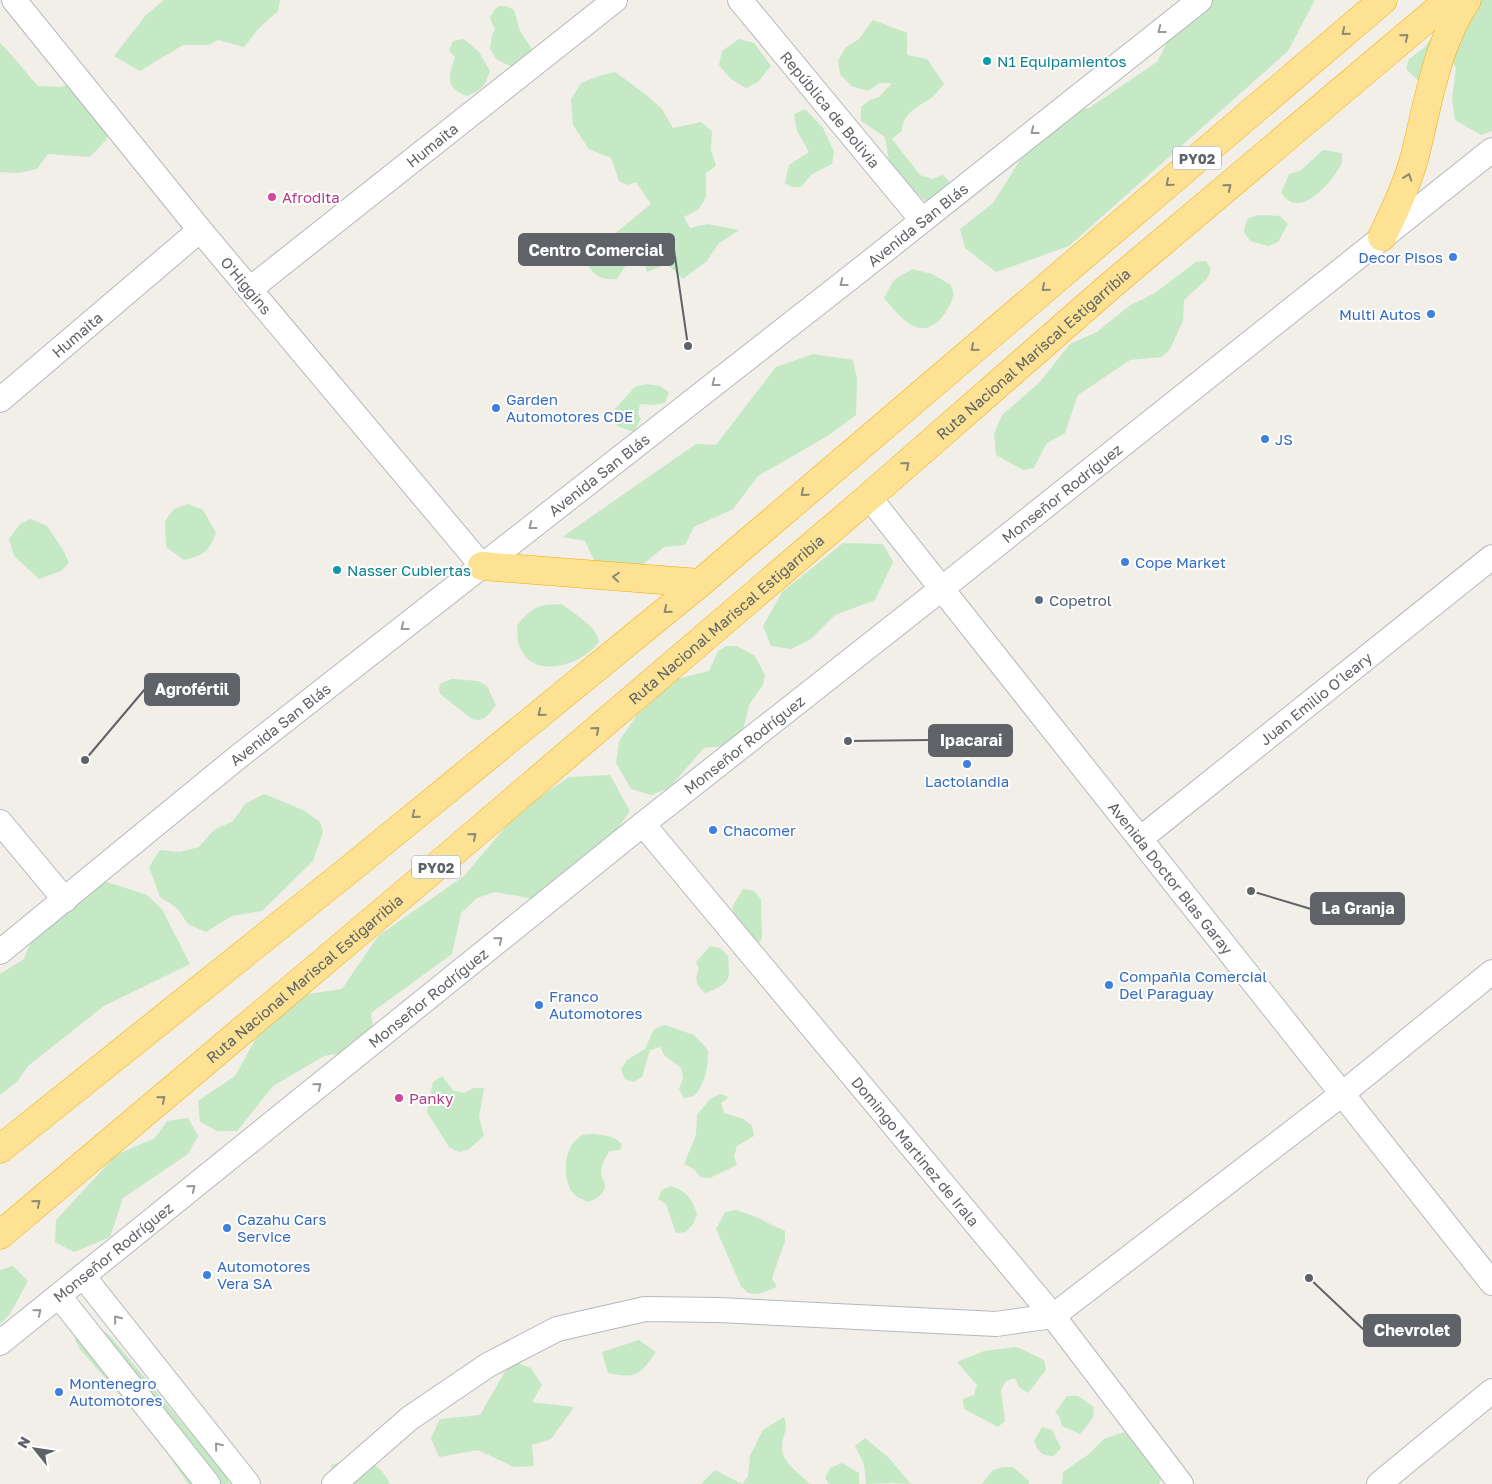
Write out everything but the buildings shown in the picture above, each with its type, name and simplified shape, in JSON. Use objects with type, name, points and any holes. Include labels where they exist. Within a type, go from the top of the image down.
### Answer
[{"type":"highway","name":"PY02","points":[[0,1149],[358,863],[700,583],[1382,0]]},
{"type":"highway","name":"Ruta Nacional Mariscal Estigarribia","points":[[0,1235],[436,867],[869,497],[1109,287],[1449,0]]},
{"type":"highway","points":[[1382,237],[1399,203],[1413,162],[1441,51],[1467,0]]},
{"type":"highway","points":[[482,566],[700,583]]},
{"type":"street","name":"O'Higgins","points":[[14,0],[200,230],[482,566]]},
{"type":"street","name":"Humaita","points":[[250,289],[614,0]]},
{"type":"street","name":"República de Bolivia","points":[[740,0],[922,220]]},
{"type":"street","name":"Avenida San Blás","points":[[0,952],[238,757],[1200,0]]},
{"type":"street","name":"Monseñor Rodríguez","points":[[0,1343],[643,824],[1492,150]]},
{"type":"street","name":"Humaita","points":[[0,400],[200,230]]},
{"type":"street","name":"Avenida Doctor Blas Garay","points":[[869,497],[1492,1283]]},
{"type":"street","name":"Juan Emilio O´leary","points":[[1140,839],[1492,557]]},
{"type":"street","points":[[0,822],[65,900]]},
{"type":"street","name":"Domingo Martinez de Irala","points":[[643,824],[1053,1316],[1181,1484]]},
{"type":"street","points":[[334,1484],[410,1418],[488,1365],[557,1329],[645,1309],[719,1310],[996,1324],[1053,1316],[1342,1094],[1492,972]]},
{"type":"street","points":[[83,1276],[248,1484]]},
{"type":"street","points":[[58,1296],[208,1484]]},
{"type":"street","points":[[1378,1484],[1492,1391]]},
{"type":"green space","points":[[164,0],[280,0],[278,11],[259,28],[244,47],[218,40],[209,45],[183,45],[140,71],[114,56],[146,15]]},
{"type":"green space","points":[[1194,0],[1315,0],[1288,51],[1069,246],[996,272],[965,248],[960,229],[993,203],[1049,114],[1089,108],[1157,62],[1185,8]]},
{"type":"green space","points":[[1472,0],[1492,0],[1492,131],[1481,135],[1455,120],[1452,99],[1456,68],[1451,59],[1420,82],[1406,69],[1409,59],[1424,48],[1449,13]]},
{"type":"green space","points":[[499,6],[506,6],[514,10],[520,31],[532,49],[531,55],[514,68],[496,59],[490,48],[495,29],[490,18],[494,10]]},
{"type":"green space","points":[[873,20],[907,33],[907,55],[927,59],[944,84],[930,99],[915,108],[907,116],[902,131],[892,139],[920,175],[932,179],[943,175],[955,187],[927,203],[890,168],[885,137],[861,121],[861,107],[870,100],[879,97],[892,83],[880,83],[868,91],[851,86],[840,74],[838,61],[845,48],[859,39]]},
{"type":"green space","points":[[464,39],[479,52],[490,71],[482,87],[467,96],[455,89],[450,80],[455,57],[449,50],[453,41]]},
{"type":"green space","points":[[739,39],[754,43],[771,66],[758,82],[746,88],[731,79],[719,65],[722,51]]},
{"type":"green space","points":[[0,43],[38,86],[59,87],[80,81],[112,101],[114,122],[106,140],[90,157],[48,154],[37,169],[18,173],[0,172]]},
{"type":"green space","points":[[615,72],[662,109],[673,128],[701,122],[712,131],[711,150],[716,166],[706,173],[706,197],[699,209],[684,217],[690,228],[707,224],[739,230],[718,244],[707,261],[683,279],[667,264],[647,272],[641,253],[630,259],[617,279],[604,279],[589,267],[582,257],[588,246],[602,244],[651,204],[636,182],[627,185],[619,181],[611,158],[589,149],[573,125],[571,99],[581,83]]},
{"type":"green space","points":[[805,109],[823,128],[834,152],[832,164],[812,174],[801,187],[792,187],[785,183],[789,165],[809,152],[797,131],[794,114]]},
{"type":"green space","points":[[1323,150],[1342,153],[1342,164],[1333,177],[1310,199],[1297,203],[1288,200],[1281,193],[1289,174],[1300,171]]},
{"type":"green space","points":[[1259,215],[1280,216],[1288,224],[1278,242],[1268,246],[1250,241],[1244,232],[1246,222],[1249,218]]},
{"type":"green space","points":[[1206,261],[1211,269],[1207,279],[1184,300],[1183,321],[1170,349],[1162,357],[1130,360],[1078,395],[1065,433],[1046,444],[1034,468],[1023,470],[996,455],[994,434],[1002,415],[1039,383],[1070,344],[1097,332],[1129,306],[1155,293],[1196,262]]},
{"type":"green space","points":[[912,269],[932,274],[951,285],[953,292],[951,302],[945,313],[936,323],[925,328],[919,328],[908,323],[884,298],[894,280]]},
{"type":"green space","points":[[813,354],[853,360],[857,379],[856,415],[829,435],[758,476],[733,509],[694,527],[685,545],[664,547],[631,574],[610,573],[594,560],[585,541],[562,537],[696,444],[716,445],[776,367]]},
{"type":"green space","points":[[647,384],[660,386],[669,392],[665,403],[654,405],[640,404],[638,414],[641,419],[634,432],[617,426],[613,411],[635,387]]},
{"type":"green space","points":[[188,504],[203,510],[216,533],[208,549],[201,555],[184,560],[166,547],[165,521],[174,509]]},
{"type":"green space","points":[[31,519],[47,526],[62,548],[69,563],[61,571],[39,579],[14,556],[9,539],[20,524]]},
{"type":"green space","points":[[843,543],[883,544],[893,562],[875,600],[835,615],[811,639],[791,649],[771,646],[763,626],[782,592]]},
{"type":"green space","points":[[562,604],[590,626],[599,642],[591,650],[570,663],[546,666],[535,663],[525,656],[519,645],[517,626],[527,614],[536,608]]},
{"type":"green space","points":[[726,646],[737,646],[755,656],[765,675],[763,685],[749,705],[742,735],[726,746],[704,748],[669,788],[651,795],[631,789],[616,763],[619,741],[637,715],[677,679],[709,671],[718,651]]},
{"type":"green space","points":[[452,679],[478,681],[487,686],[496,705],[483,719],[472,719],[440,694],[439,688],[441,683]]},
{"type":"green space","points":[[610,775],[630,811],[573,893],[557,903],[495,892],[477,898],[461,913],[452,954],[371,1013],[374,1033],[363,1049],[324,1056],[273,1086],[237,1131],[217,1131],[200,1122],[198,1101],[235,1076],[266,1020],[301,995],[342,989],[378,936],[464,876],[518,812],[569,777]]},
{"type":"green space","points":[[264,794],[303,810],[320,822],[323,832],[313,861],[262,911],[232,916],[206,932],[188,924],[177,908],[160,897],[149,867],[160,850],[180,852],[199,847],[214,830],[233,821],[245,804]]},
{"type":"green space","points":[[85,875],[147,895],[162,909],[190,964],[104,1006],[28,1066],[17,1082],[0,1095],[0,974],[24,959],[40,918]]},
{"type":"green space","points":[[743,889],[754,891],[761,899],[762,939],[755,947],[735,928],[732,907]]},
{"type":"green space","points":[[710,946],[720,948],[728,956],[729,976],[720,986],[706,993],[697,982],[699,968],[696,962]]},
{"type":"green space","points":[[665,1025],[694,1035],[708,1050],[706,1074],[694,1096],[684,1098],[679,1089],[683,1078],[681,1068],[665,1056],[660,1047],[650,1050],[642,1077],[634,1082],[625,1079],[621,1069],[627,1060],[645,1049],[654,1029]]},
{"type":"green space","points":[[442,1076],[454,1091],[464,1093],[474,1088],[484,1088],[479,1117],[484,1136],[469,1149],[459,1152],[449,1147],[427,1112],[433,1082]]},
{"type":"green space","points":[[720,1094],[729,1097],[721,1103],[724,1113],[744,1119],[752,1126],[754,1136],[737,1146],[734,1156],[737,1165],[710,1178],[700,1177],[694,1169],[684,1164],[696,1135],[697,1115],[710,1099]]},
{"type":"green space","points":[[188,1118],[198,1136],[188,1154],[123,1198],[110,1237],[74,1252],[55,1242],[56,1220],[116,1155],[155,1138],[167,1121]]},
{"type":"green space","points":[[595,1134],[614,1138],[622,1146],[620,1150],[610,1151],[606,1156],[601,1174],[605,1189],[594,1200],[588,1202],[577,1197],[568,1183],[566,1174],[567,1155],[576,1140],[583,1135]]},
{"type":"green space","points":[[671,1186],[681,1190],[688,1196],[697,1214],[693,1224],[686,1232],[676,1233],[666,1204],[658,1199],[662,1190]]},
{"type":"green space","points":[[736,1210],[785,1231],[785,1241],[772,1278],[777,1287],[758,1294],[748,1293],[741,1286],[716,1229],[725,1212]]},
{"type":"green space","points":[[13,1266],[28,1281],[10,1314],[0,1324],[0,1270]]},
{"type":"green space","points":[[80,1311],[111,1337],[228,1478],[229,1484],[188,1484],[158,1439],[79,1348],[71,1330]]},
{"type":"green space","points":[[639,1340],[656,1352],[646,1366],[631,1375],[608,1373],[602,1352]]},
{"type":"green space","points":[[1017,1347],[1044,1360],[1046,1370],[1028,1393],[1019,1387],[1015,1378],[1006,1381],[1001,1390],[1005,1421],[998,1427],[964,1409],[963,1399],[974,1395],[977,1385],[957,1362],[984,1351]]},
{"type":"green space","points":[[511,1361],[531,1368],[542,1385],[532,1402],[574,1407],[551,1439],[532,1445],[534,1466],[514,1467],[478,1450],[439,1457],[431,1438],[440,1419],[480,1415]]},
{"type":"green space","points":[[1067,1396],[1078,1396],[1094,1407],[1093,1418],[1080,1434],[1062,1426],[1059,1416],[1055,1413]]},
{"type":"green space","points":[[784,1417],[786,1429],[782,1443],[783,1453],[792,1468],[810,1484],[742,1484],[748,1477],[750,1456],[763,1430]]},
{"type":"green space","points":[[1042,1427],[1052,1430],[1061,1448],[1054,1456],[1043,1454],[1039,1451],[1034,1441]]},
{"type":"green space","points":[[1124,1432],[1139,1445],[1161,1480],[1159,1484],[1062,1484],[1063,1472],[1089,1454],[1104,1439]]},
{"type":"green space","points":[[865,1438],[889,1458],[911,1484],[866,1484],[864,1464],[855,1446]]},
{"type":"green space","points":[[354,1458],[372,1463],[384,1474],[390,1484],[331,1484],[331,1465]]},
{"type":"green space","points":[[842,1463],[859,1473],[859,1484],[829,1484],[825,1478],[830,1468]]},
{"type":"green space","points":[[1013,1467],[1029,1481],[1029,1484],[982,1484],[993,1470]]},
{"type":"green space","points":[[715,1470],[742,1484],[701,1484]]},
{"type":"place","name":"N1 Equipamientos","points":[[987,61]]},
{"type":"place","name":"Afrodita","points":[[272,197]]},
{"type":"place","name":"Decor Pisos","points":[[1453,257]]},
{"type":"place","name":"Multi Autos","points":[[1431,314]]},
{"type":"place","name":"Centro Comercial","points":[[688,346]]},
{"type":"place","name":"Garden Automotores CDE","points":[[496,408]]},
{"type":"place","name":"JS","points":[[1265,439]]},
{"type":"place","name":"Cope Market","points":[[1125,562]]},
{"type":"place","name":"Nasser Cubiertas","points":[[337,570]]},
{"type":"place","name":"Copetrol","points":[[1039,600]]},
{"type":"place","name":"Ipacarai","points":[[848,741]]},
{"type":"place","name":"Agrofértil","points":[[85,760]]},
{"type":"place","name":"Lactolandia","points":[[967,764]]},
{"type":"place","name":"Chacomer","points":[[713,830]]},
{"type":"place","name":"La Granja","points":[[1251,891]]},
{"type":"place","name":"Compañia Comercial Del Paraguay","points":[[1109,985]]},
{"type":"place","name":"Franco Automotores","points":[[539,1005]]},
{"type":"place","name":"Panky","points":[[399,1098]]},
{"type":"place","name":"Cazahu Cars Service","points":[[227,1228]]},
{"type":"place","name":"Automotores Vera SA","points":[[207,1275]]},
{"type":"place","name":"Chevrolet","points":[[1309,1278]]},
{"type":"place","name":"Montenegro Automotores","points":[[59,1392]]}]
